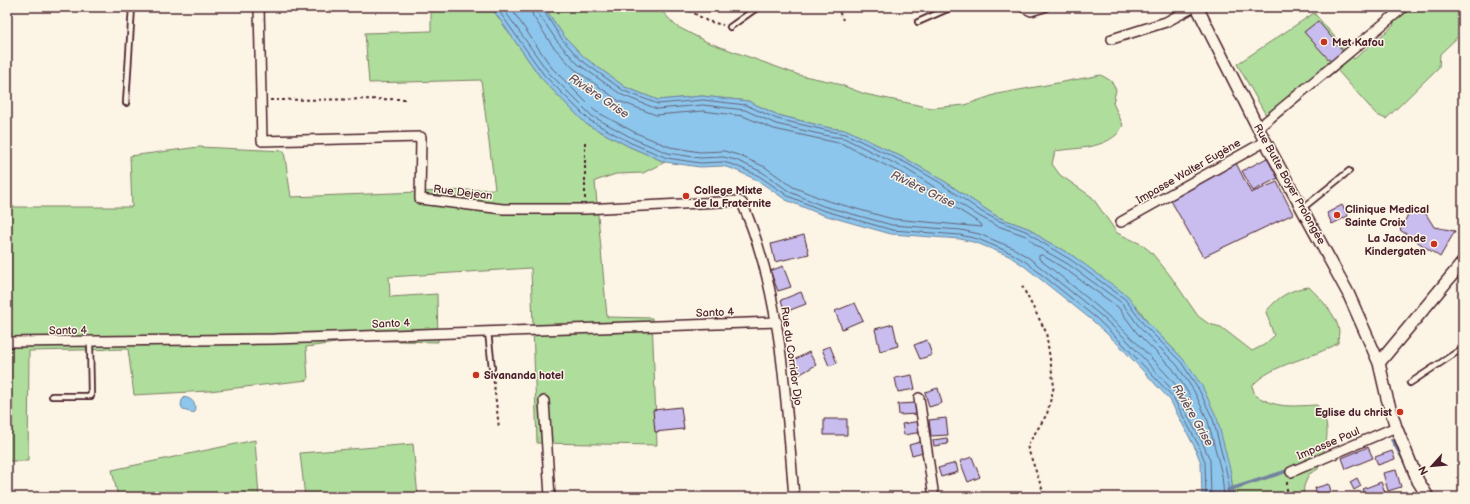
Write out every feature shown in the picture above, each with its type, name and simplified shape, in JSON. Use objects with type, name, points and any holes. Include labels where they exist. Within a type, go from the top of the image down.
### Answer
[{"type":"street","name":"Rue Dejean","points":[[259,7],[262,140],[421,137],[420,199],[503,209],[585,209],[739,201]]},
{"type":"street","points":[[1023,7],[1031,11],[1044,7]]},
{"type":"street","points":[[1112,39],[1166,22],[1194,7]]},
{"type":"street","name":"Rue Butte Boyer Prolongée","points":[[1198,7],[1258,128],[1266,140],[1348,293],[1379,363],[1387,398],[1396,427],[1418,481],[1428,497]]},
{"type":"street","points":[[1258,128],[1404,7]]},
{"type":"street","name":"Impasse Walter Eugène","points":[[1121,222],[1266,140]]},
{"type":"street","name":"Rue du Corridor Djo","points":[[739,201],[742,203],[755,231],[777,322],[788,414],[794,497]]},
{"type":"street","points":[[1379,363],[1463,262]]},
{"type":"street","name":"Santo 4","points":[[7,342],[275,339],[777,322]]},
{"type":"street","points":[[919,398],[934,497]]},
{"type":"street","points":[[544,401],[550,497]]},
{"type":"street","name":"Impasse Paul","points":[[1291,472],[1396,427]]},
{"type":"lane","points":[[126,102],[132,7]]},
{"type":"lane","points":[[730,27],[758,7]]},
{"type":"lane","points":[[918,22],[952,7]]},
{"type":"lane","points":[[1303,208],[1349,172]]},
{"type":"lane","points":[[488,332],[492,368]]},
{"type":"lane","points":[[52,396],[91,396],[90,341]]},
{"type":"lane","points":[[1410,383],[1463,348]]},
{"type":"path","points":[[684,7],[707,21],[730,27]]},
{"type":"path","points":[[837,7],[843,20]]},
{"type":"path","points":[[261,100],[408,99]]},
{"type":"path","points":[[585,142],[585,209]]},
{"type":"path","points":[[1022,286],[1046,332],[1054,386],[1047,414],[1027,446],[1045,497]]},
{"type":"path","points":[[492,368],[499,428]]},
{"type":"path","points":[[1286,497],[1286,484],[1291,472]]},
{"type":"green space","points":[[431,7],[491,7],[541,78],[586,124],[630,147],[665,162],[643,173],[616,174],[595,181],[607,317],[652,318],[657,445],[537,443],[531,268],[389,277],[390,297],[437,294],[438,342],[359,340],[306,347],[308,380],[209,391],[134,395],[128,349],[29,351],[28,461],[7,461],[7,207],[132,207],[130,156],[199,147],[284,151],[291,197],[495,189],[481,80],[369,83],[365,33],[431,31]]},
{"type":"green space","points":[[544,7],[658,7],[676,26],[707,42],[799,75],[833,82],[865,94],[932,108],[965,105],[997,94],[1101,75],[1111,81],[1116,90],[1113,103],[1123,125],[1117,134],[1110,140],[1103,143],[1087,147],[1055,151],[1052,164],[1060,175],[1092,197],[1117,233],[1141,244],[1151,252],[1169,274],[1198,316],[1209,324],[1221,327],[1252,351],[1264,345],[1274,336],[1266,312],[1275,302],[1290,292],[1309,287],[1335,318],[1339,330],[1338,343],[1270,372],[1260,378],[1252,386],[1255,395],[1271,403],[1284,406],[1317,405],[1322,413],[1327,429],[1326,444],[1318,469],[1309,474],[1304,486],[1303,497],[1233,497],[1231,473],[1184,360],[1148,323],[1139,309],[1073,256],[1043,239],[1030,229],[998,217],[941,179],[910,161],[847,130],[830,128],[778,115],[748,101],[702,96],[658,100],[625,87],[584,57],[564,36]]},
{"type":"green space","points":[[1396,7],[1463,7],[1463,32],[1440,54],[1439,67],[1386,119],[1377,115],[1337,70],[1313,89],[1267,117],[1237,64],[1314,13],[1354,59],[1394,25],[1388,15]]},
{"type":"green space","points":[[255,440],[259,497],[118,497],[112,470]]},
{"type":"green space","points":[[413,444],[418,497],[305,497],[300,453]]},
{"type":"water","name":"Rivière Grise","points":[[491,7],[544,7],[564,36],[584,57],[625,87],[658,100],[702,96],[748,101],[778,115],[830,128],[847,130],[910,161],[941,179],[998,217],[1030,229],[1043,239],[1073,256],[1128,296],[1148,323],[1184,360],[1202,386],[1217,418],[1231,473],[1233,497],[1202,497],[1201,463],[1195,448],[1170,400],[1120,346],[1093,321],[1024,266],[1009,256],[977,243],[960,239],[891,234],[820,214],[786,200],[757,180],[733,169],[722,166],[700,167],[665,162],[630,147],[586,124],[541,78]]},
{"type":"water","points":[[185,397],[192,400],[195,405],[196,411],[193,413],[183,410],[181,405],[182,400]]},
{"type":"building","name":"Met Kafou","points":[[1318,21],[1344,52],[1332,63],[1304,32]]},
{"type":"building","points":[[1267,158],[1278,178],[1253,191],[1242,171]]},
{"type":"building","points":[[1235,161],[1251,193],[1277,182],[1293,214],[1203,257],[1170,199]]},
{"type":"building","name":"Clinique Medical Sainte Croix","points":[[1342,205],[1348,216],[1332,224],[1327,213]]},
{"type":"building","name":"La Jaconde Kindergaten","points":[[1411,209],[1426,214],[1434,227],[1455,231],[1440,257],[1400,230]]},
{"type":"building","points":[[804,235],[809,254],[775,262],[771,244]]},
{"type":"building","points":[[783,266],[791,287],[778,291],[770,271]]},
{"type":"building","points":[[801,292],[806,304],[785,312],[781,300]]},
{"type":"building","points":[[855,303],[863,320],[842,329],[835,311]]},
{"type":"building","points":[[893,324],[898,346],[880,351],[875,329]]},
{"type":"building","points":[[927,340],[932,355],[920,359],[914,345]]},
{"type":"building","points":[[830,346],[837,363],[829,366],[822,349]]},
{"type":"building","points":[[809,352],[816,365],[797,376],[790,362]]},
{"type":"building","points":[[912,375],[915,389],[898,392],[895,378]]},
{"type":"building","points":[[938,388],[942,403],[929,407],[925,392]]},
{"type":"building","points":[[917,403],[918,414],[899,415],[898,404]]},
{"type":"building","points":[[681,407],[684,429],[655,432],[653,410]]},
{"type":"building","points":[[946,418],[948,435],[931,436],[929,420]]},
{"type":"building","points":[[824,419],[847,419],[847,435],[824,435]]},
{"type":"building","points":[[920,421],[922,432],[904,435],[902,424]]},
{"type":"building","points":[[947,438],[948,444],[934,446],[933,440]]},
{"type":"building","points":[[920,442],[923,452],[912,455],[909,445]]},
{"type":"building","points":[[1368,447],[1373,458],[1346,469],[1342,458]]},
{"type":"building","points":[[1392,451],[1395,459],[1378,465],[1375,457]]},
{"type":"building","points":[[972,457],[980,477],[968,482],[960,461]]},
{"type":"building","points":[[956,463],[958,472],[941,477],[938,468]]},
{"type":"building","points":[[1396,470],[1401,487],[1388,491],[1383,473]]},
{"type":"building","points":[[1357,478],[1361,486],[1354,490],[1350,482]]},
{"type":"building","points":[[1381,482],[1385,492],[1372,497],[1366,497],[1363,489]]},
{"type":"building","points":[[1329,484],[1331,492],[1317,496],[1315,488]]},
{"type":"waterway","points":[[1392,440],[1405,462]]},
{"type":"waterway","points":[[1228,490],[1290,470]]},
{"type":"place","name":"Met Kafou","points":[[1324,42]]},
{"type":"place","name":"College Mixte de la Fraternite","points":[[686,196]]},
{"type":"place","name":"Clinique Medical Sainte Croix","points":[[1337,215]]},
{"type":"place","name":"La Jaconde Kindergaten","points":[[1434,244]]},
{"type":"place","name":"Sivananda hotel","points":[[476,375]]},
{"type":"place","name":"Eglise du christ","points":[[1400,412]]}]
